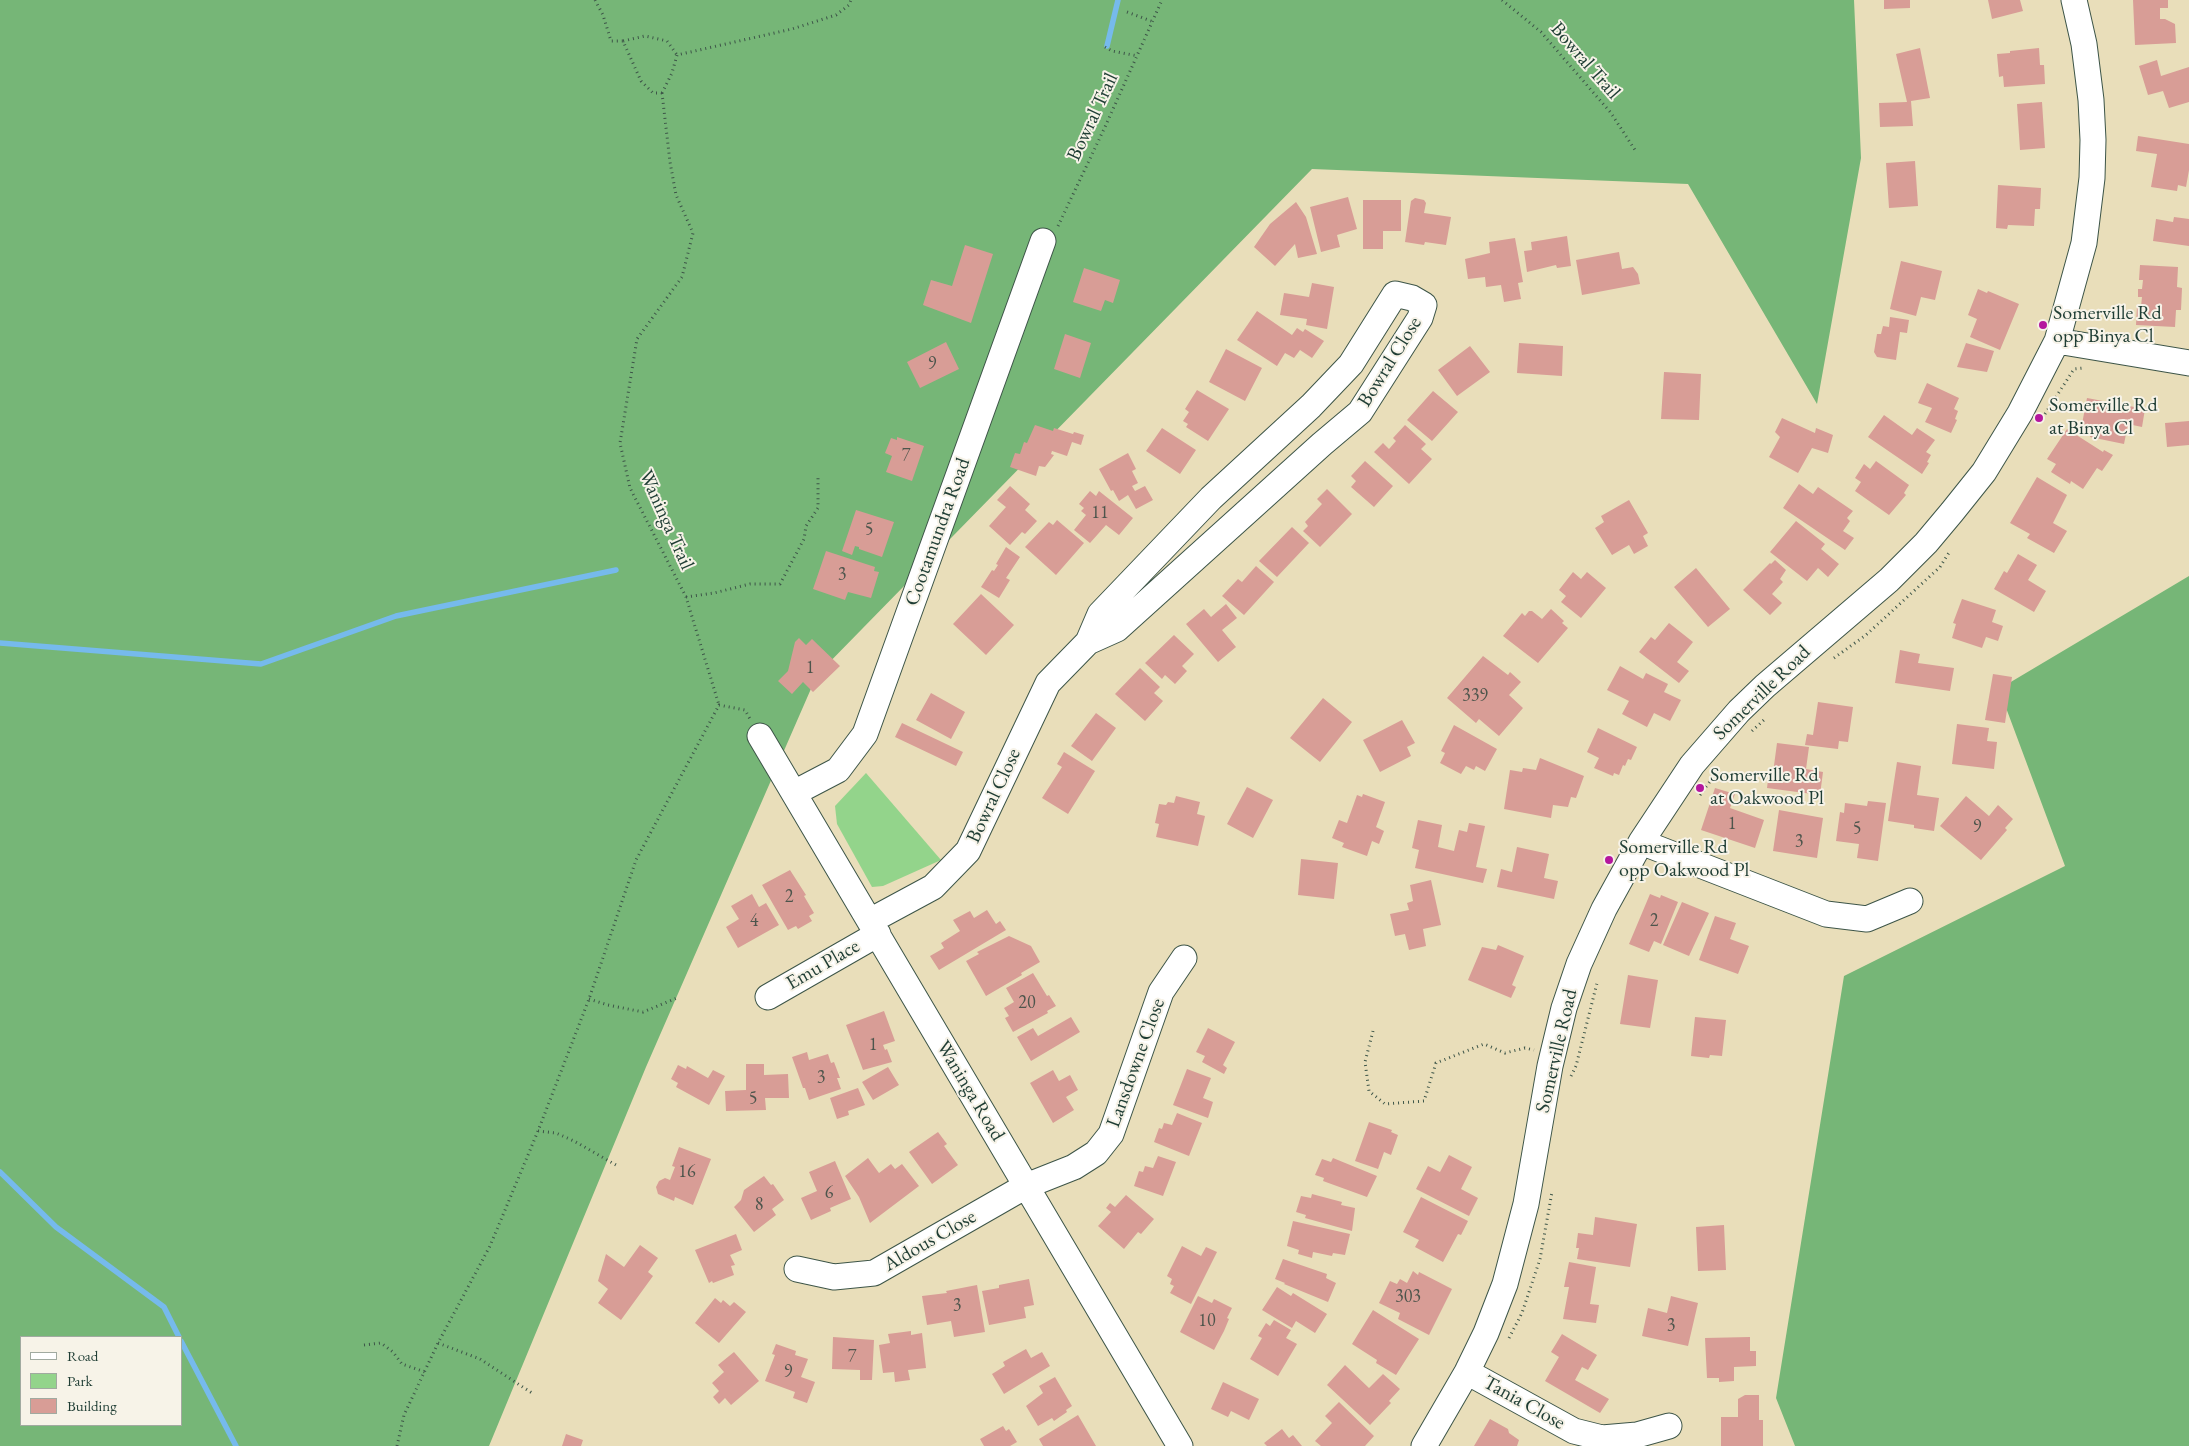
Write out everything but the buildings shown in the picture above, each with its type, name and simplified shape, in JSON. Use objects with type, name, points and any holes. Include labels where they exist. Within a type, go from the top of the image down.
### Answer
[{"type":"street","name":"Somerville Road","points":[[1424,1446],[1467,1372],[1486,1332],[1505,1284],[1526,1204],[1553,1054],[1564,1008],[1579,964],[1604,909],[1641,842],[1692,765],[1739,711],[1765,686],[1889,580],[1952,512],[1984,472],[2020,413],[2057,341],[2084,243],[2092,178],[2091,100],[2084,44],[2074,0]]},
{"type":"street","name":"Cootamundra Road","points":[[794,793],[838,770],[865,734],[1043,241]]},
{"type":"street","name":"Bowral Close","points":[[874,927],[933,887],[968,851],[1048,683],[1088,642],[1100,614],[1211,498],[1311,406],[1351,364],[1395,294],[1412,298],[1424,305],[1420,318],[1360,412],[1322,444],[1117,630],[1088,642]]},
{"type":"street","points":[[2057,341],[2189,363]]},
{"type":"street","name":"Waninga Road","points":[[760,736],[1180,1446]]},
{"type":"street","points":[[1641,842],[1826,914],[1867,919],[1910,900]]},
{"type":"street","name":"Emu Place","points":[[768,997],[874,927]]},
{"type":"street","name":"Lansdowne Close","points":[[1026,1186],[1074,1167],[1096,1153],[1110,1134],[1161,992],[1184,958]]},
{"type":"street","name":"Aldous Close","points":[[798,1269],[834,1277],[874,1273],[1026,1186]]},
{"type":"street","name":"Tania Close","points":[[1467,1372],[1574,1430],[1602,1438],[1637,1436],[1669,1426]]},
{"type":"path","points":[[595,0],[611,40],[623,41],[645,36],[667,42],[677,55]]},
{"type":"path","points":[[677,55],[792,30],[836,15],[849,5],[851,0]]},
{"type":"path","name":"Bowral Trail","points":[[1043,241],[1058,226],[1138,56],[1151,21],[1162,0]]},
{"type":"path","name":"Bowral Trail","points":[[1502,0],[1541,32],[1611,113],[1635,150]]},
{"type":"path","points":[[1127,12],[1151,21]]},
{"type":"path","points":[[623,41],[642,81],[653,93],[662,93],[672,73],[677,55]]},
{"type":"path","points":[[1105,47],[1112,51],[1138,56]]},
{"type":"path","name":"Waninga Trail","points":[[662,93],[676,195],[693,233],[682,277],[637,339],[620,443],[630,488],[686,597],[718,705]]},
{"type":"path","points":[[686,597],[714,593],[750,584],[780,584],[804,538],[806,526],[818,508],[818,477]]},
{"type":"path","points":[[397,1446],[404,1415],[438,1343],[490,1246],[538,1131],[589,999],[636,860],[718,705],[745,710],[760,736]]},
{"type":"path","points":[[1570,1079],[1576,1066],[1598,979]]},
{"type":"path","points":[[589,999],[643,1012],[677,998]]},
{"type":"path","points":[[1373,1031],[1365,1062],[1370,1091],[1385,1104],[1424,1101],[1436,1063],[1484,1044],[1505,1053],[1525,1048],[1553,1054]]},
{"type":"path","points":[[538,1131],[556,1133],[616,1165]]},
{"type":"path","points":[[1505,1346],[1522,1313],[1540,1259],[1552,1192]]},
{"type":"path","points":[[364,1346],[381,1343],[393,1352],[402,1364],[425,1372]]},
{"type":"path","points":[[438,1343],[480,1359],[532,1393]]},
{"type":"green space","points":[[0,0],[1854,0],[1861,158],[1817,404],[1688,184],[1312,169],[817,675],[646,1067],[489,1446],[0,1446]]},
{"type":"green space","points":[[2189,576],[2189,1446],[1795,1446],[1776,1398],[1844,976],[2065,866],[1999,689]]},
{"type":"green space","points":[[866,773],[941,860],[883,886],[872,887],[837,824],[835,806]]},
{"type":"waterway","points":[[1107,46],[1118,0]]},
{"type":"waterway","points":[[0,643],[261,664],[396,616],[616,570]]},
{"type":"waterway","points":[[0,1172],[56,1227],[164,1307],[178,1336]]},
{"type":"waterway","points":[[182,1343],[236,1446]]},
{"type":"place","name":"Somerville Rd opp Binya Cl","points":[[2043,325]]},
{"type":"place","name":"Somerville Rd at Binya Cl","points":[[2039,418]]},
{"type":"place","name":"Somerville Rd at Oakwood Pl","points":[[1700,788]]},
{"type":"place","name":"Somerville Rd opp Oakwood Pl","points":[[1609,860]]}]
